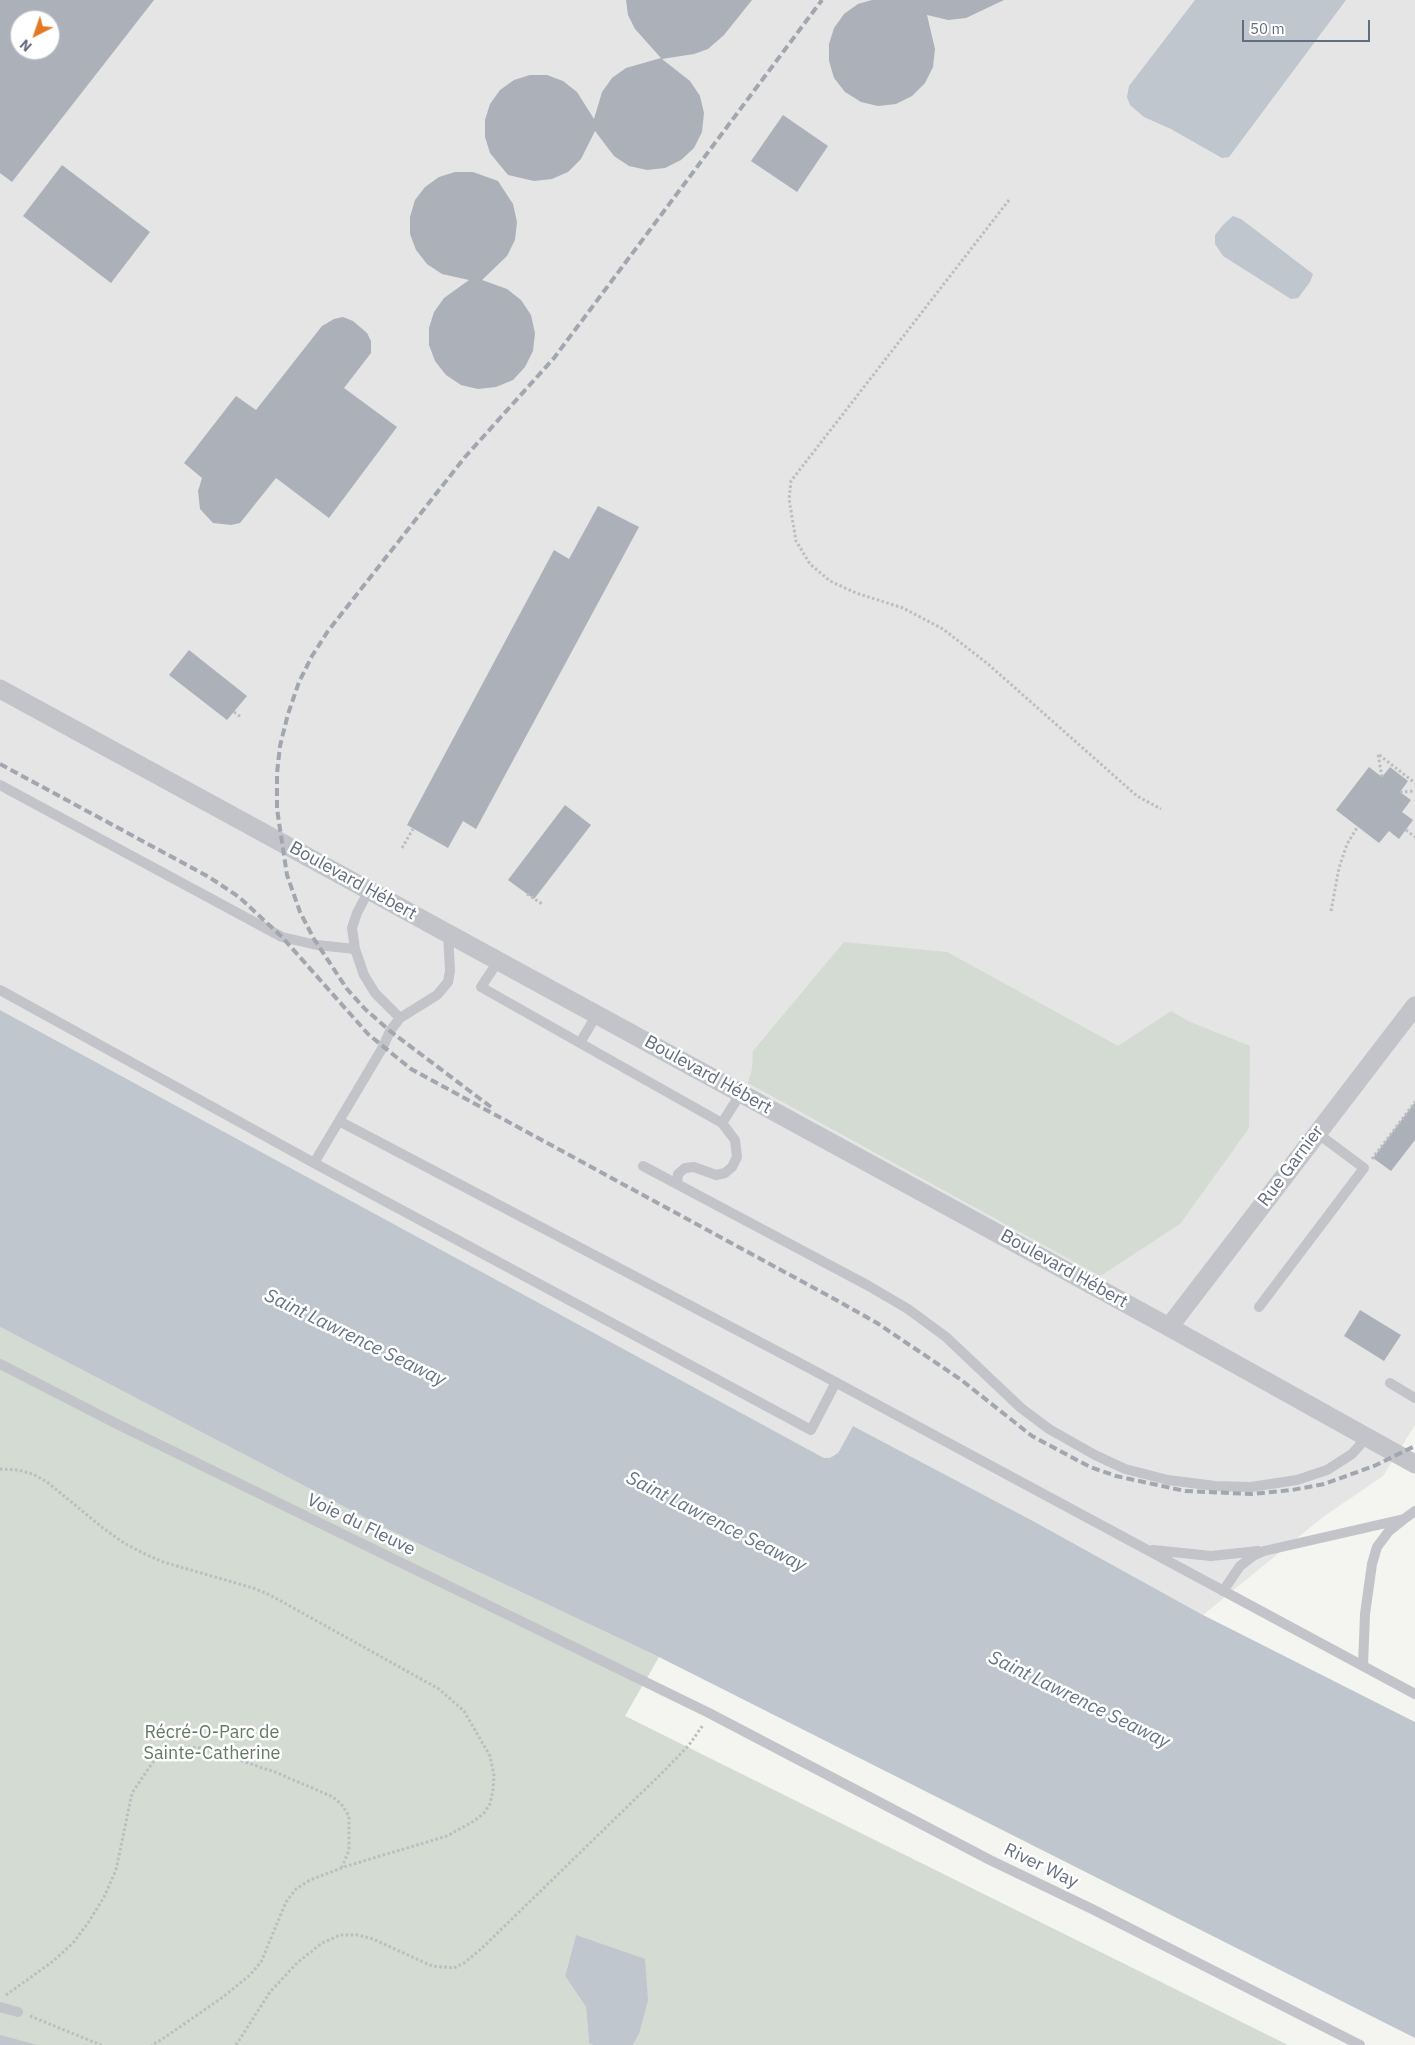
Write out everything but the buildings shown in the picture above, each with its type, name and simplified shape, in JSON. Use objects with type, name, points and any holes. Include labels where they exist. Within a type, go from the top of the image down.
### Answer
[{"type":"street","name":"Boulevard Hébert","points":[[0,688],[1415,1464]]},
{"type":"street","name":"Rue Garnier","points":[[1168,1327],[1415,1006]]},
{"type":"lane","points":[[0,785],[282,936],[317,945],[354,950]]},
{"type":"lane","points":[[369,890],[357,913],[352,928],[354,950],[364,975],[375,994],[400,1018]]},
{"type":"lane","points":[[314,1163],[383,1047],[390,1031],[400,1018],[437,995],[448,982],[450,971],[448,933]]},
{"type":"lane","points":[[499,960],[482,987],[722,1123],[735,1140],[737,1157],[732,1167],[726,1173],[716,1175],[694,1166],[685,1168],[678,1174],[677,1184]]},
{"type":"lane","points":[[0,990],[314,1163],[811,1430],[836,1382]]},
{"type":"lane","points":[[580,1043],[597,1014]]},
{"type":"lane","points":[[722,1123],[740,1093]]},
{"type":"lane","points":[[339,1121],[836,1382],[1415,1694]]},
{"type":"lane","points":[[1259,1307],[1364,1168],[1317,1133]]},
{"type":"lane","points":[[643,1166],[908,1309],[946,1337],[1021,1408],[1048,1429],[1095,1455],[1126,1469],[1168,1480],[1215,1486],[1251,1487],[1297,1480],[1327,1470],[1352,1454],[1367,1437]]},
{"type":"lane","name":"Voie du Fleuve","points":[[0,1364],[115,1423],[709,1713]]},
{"type":"lane","points":[[1390,1383],[1415,1398]]},
{"type":"lane","points":[[1363,1666],[1365,1614],[1372,1564],[1377,1548],[1388,1532],[1415,1511]]},
{"type":"lane","points":[[1143,1548],[1173,1554],[1211,1556],[1264,1551],[1404,1519]]},
{"type":"lane","points":[[1223,1591],[1240,1566],[1253,1556],[1264,1551]]},
{"type":"lane","name":"River Way","points":[[709,1713],[990,1860],[1092,1908],[1360,2045]]},
{"type":"lane","points":[[0,2003],[18,2012]]},
{"type":"path","points":[[1009,200],[791,481],[789,499],[796,541],[810,564],[830,581],[856,593],[903,608],[943,630],[988,664],[1137,796],[1160,809]]},
{"type":"path","points":[[234,712],[241,717]]},
{"type":"path","points":[[1382,777],[1378,754],[1415,783]]},
{"type":"path","points":[[1400,792],[1415,791]]},
{"type":"path","points":[[1331,911],[1339,868],[1347,844],[1358,826]]},
{"type":"path","points":[[402,848],[413,829]]},
{"type":"path","points":[[1406,830],[1415,837]]},
{"type":"path","points":[[527,894],[542,904]]},
{"type":"path","points":[[1373,1158],[1415,1102]]},
{"type":"path","points":[[0,1469],[26,1472],[47,1482],[124,1543],[164,1562],[245,1585],[270,1595],[439,1690],[464,1711],[490,1756],[494,1775],[490,1804],[484,1813],[474,1821],[447,1836],[341,1868],[310,1880],[296,1889],[283,1908],[261,1962],[250,1975],[216,2002],[151,2045]]},
{"type":"path","points":[[236,2045],[270,1992],[297,1963],[322,1943],[340,1935],[358,1935],[372,1939],[432,1966],[454,1968],[464,1963],[481,1949],[665,1770],[689,1744],[707,1719],[709,1713]]},
{"type":"path","points":[[0,2003],[52,1962],[72,1943],[88,1923],[104,1897],[116,1870],[132,1793],[153,1762],[163,1754],[179,1748],[206,1749],[276,1772],[333,1797],[342,1805],[349,1816],[349,1850],[341,1868]]},
{"type":"path","points":[[18,2012],[101,2045]]},
{"type":"shaded area","points":[[0,0],[1415,0],[1415,1425],[1383,1476],[1323,1517],[1203,1615],[1033,1521],[853,1426],[838,1453],[830,1459],[824,1458],[0,1010]]},
{"type":"green space","points":[[844,942],[947,952],[1118,1046],[1171,1011],[1188,1021],[1250,1046],[1249,1128],[1180,1224],[1100,1276],[748,1083],[752,1069],[753,1051]]},
{"type":"green space","name":"Récré-O-Parc de Sainte-Catherine","points":[[0,1327],[383,1527],[659,1657],[625,1716],[1288,2045],[633,2045],[639,2034],[576,1935],[565,1976],[586,2007],[589,2043],[593,2045],[0,2045]]},
{"type":"water","points":[[1195,0],[1346,0],[1229,157],[1222,158],[1171,129],[1144,117],[1130,105],[1127,97],[1129,86]]},
{"type":"water","points":[[1233,216],[1241,219],[1313,274],[1310,282],[1298,298],[1291,299],[1223,256],[1215,244],[1215,235]]},
{"type":"water","name":"Saint Lawrence Seaway","points":[[0,1010],[824,1458],[830,1458],[838,1453],[853,1426],[1033,1521],[1203,1615],[1415,1722],[1415,2038],[659,1657],[383,1527],[0,1327]]},
{"type":"water","points":[[576,1935],[645,1959],[648,2000],[639,2034],[633,2045],[593,2045],[589,2043],[586,2007],[565,1976]]},
{"type":"water","points":[[0,2035],[37,2045],[0,2045]]},
{"type":"railway","points":[[491,1107],[390,1031],[365,1009],[347,989],[314,939],[300,912],[287,875],[277,809],[277,773],[280,746],[288,714],[299,682],[312,656],[328,631],[465,457],[554,358],[822,0]]},
{"type":"railway","points":[[0,764],[209,877],[239,897],[282,937],[368,1034],[411,1069],[877,1323],[960,1379],[1032,1436],[1090,1467],[1116,1476],[1185,1491],[1252,1494],[1292,1490],[1324,1484],[1374,1466],[1415,1446]]}]
